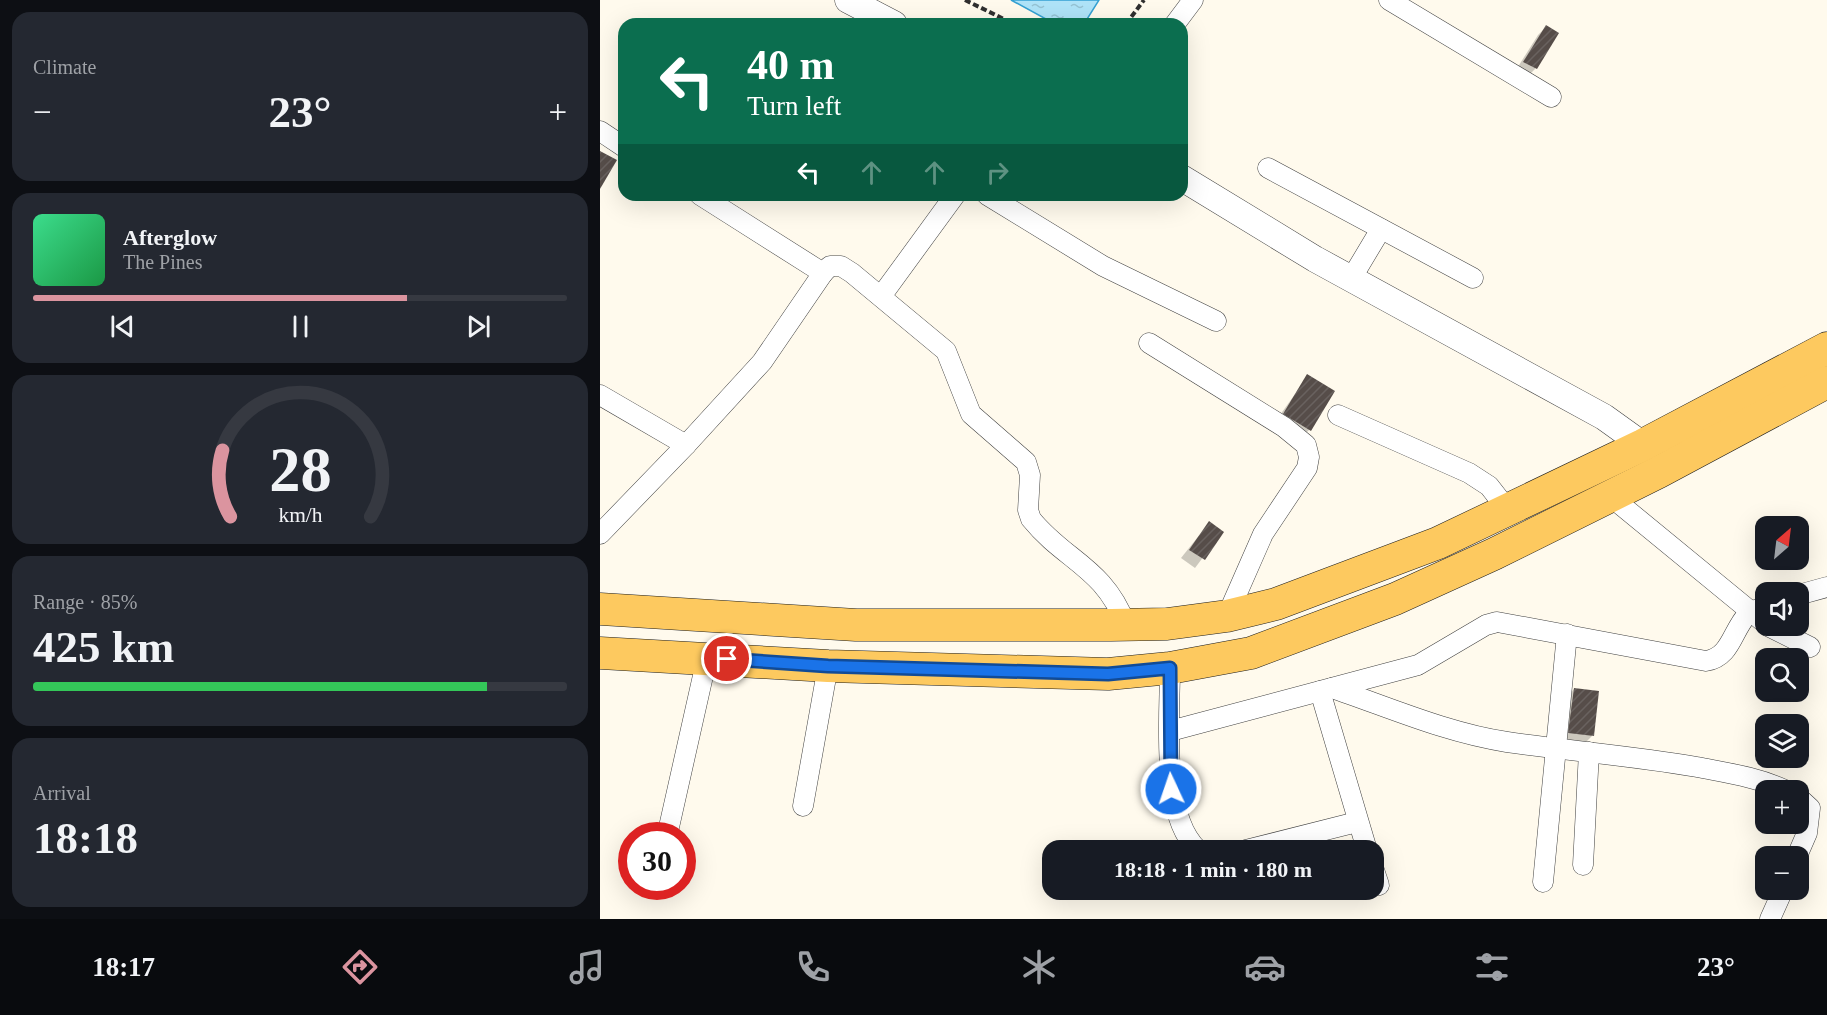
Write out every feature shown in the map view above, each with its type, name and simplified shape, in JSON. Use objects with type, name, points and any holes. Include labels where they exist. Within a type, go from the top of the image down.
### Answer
[{"type":"main road","points":[[600,609],[856,625],[1167,624],[1227,616],[1276,604],[1372,570],[1438,543],[1643,445],[1827,348]]},
{"type":"main road","points":[[600,653],[828,666],[1108,674],[1170,668],[1251,652],[1384,603],[1494,554],[1659,472],[1827,382]]},
{"type":"main road","points":[[1643,445],[1659,472]]},
{"type":"street","points":[[848,0],[882,18]]},
{"type":"street","points":[[1180,18],[1193,0]]},
{"type":"street","points":[[1399,3],[1551,97]]},
{"type":"street","points":[[600,131],[618,143]]},
{"type":"street","points":[[1268,168],[1473,278]]},
{"type":"street","points":[[1188,182],[1351,279],[1604,417],[1643,445]]},
{"type":"street","points":[[709,201],[823,273]]},
{"type":"street","points":[[882,295],[951,201]]},
{"type":"street","points":[[997,201],[1103,266],[1216,321]]},
{"type":"street","points":[[1351,279],[1381,229]]},
{"type":"street","points":[[600,534],[686,446],[762,362],[823,273],[831,266],[841,266],[882,295],[946,351],[971,414],[1026,462],[1030,475],[1028,510],[1031,519],[1101,580],[1112,594],[1126,625],[1111,625]]},
{"type":"street","points":[[1149,343],[1284,428],[1306,445],[1309,457],[1307,468],[1263,534],[1227,616]]},
{"type":"street","points":[[600,395],[686,446]]},
{"type":"street","points":[[1338,416],[1469,473],[1489,486],[1507,509]]},
{"type":"street","points":[[1610,496],[1755,608]]},
{"type":"street","points":[[1809,592],[1827,587]]},
{"type":"street","points":[[1170,731],[1418,666],[1486,626],[1497,622],[1706,661],[1717,659],[1724,654],[1755,613]]},
{"type":"street","points":[[1543,882],[1567,634]]},
{"type":"street","points":[[1788,636],[1810,647]]},
{"type":"street","points":[[670,822],[706,658]]},
{"type":"street","points":[[803,806],[828,666]]},
{"type":"street","points":[[1170,668],[1171,789],[1190,840]]},
{"type":"street","points":[[1326,690],[1464,733],[1505,742],[1556,747],[1735,774],[1760,780]]},
{"type":"street","points":[[1326,690],[1357,822],[1363,840]]},
{"type":"street","points":[[1583,865],[1588,752]]},
{"type":"street","points":[[1809,807],[1811,819],[1809,824]]},
{"type":"street","points":[[1286,840],[1357,822]]},
{"type":"street","points":[[1770,919],[1778,900]]},
{"type":"path","points":[[965,0],[1002,18]]},
{"type":"path","points":[[1130,18],[1144,0]]},
{"type":"water","points":[[1011,0],[1099,0],[1088,18],[1044,18]]},
{"type":"building","points":[[1546,25],[1559,33],[1537,69],[1523,62]]},
{"type":"building","points":[[600,151],[617,160],[600,189]]},
{"type":"building","points":[[1307,374],[1335,391],[1311,431],[1283,414]]},
{"type":"building","points":[[1209,521],[1224,532],[1205,560],[1189,550]]},
{"type":"building","points":[[1574,688],[1599,691],[1594,736],[1568,733]]},
{"type":"route","points":[[727,659],[828,666],[1108,674],[1170,668],[1171,789]]}]
